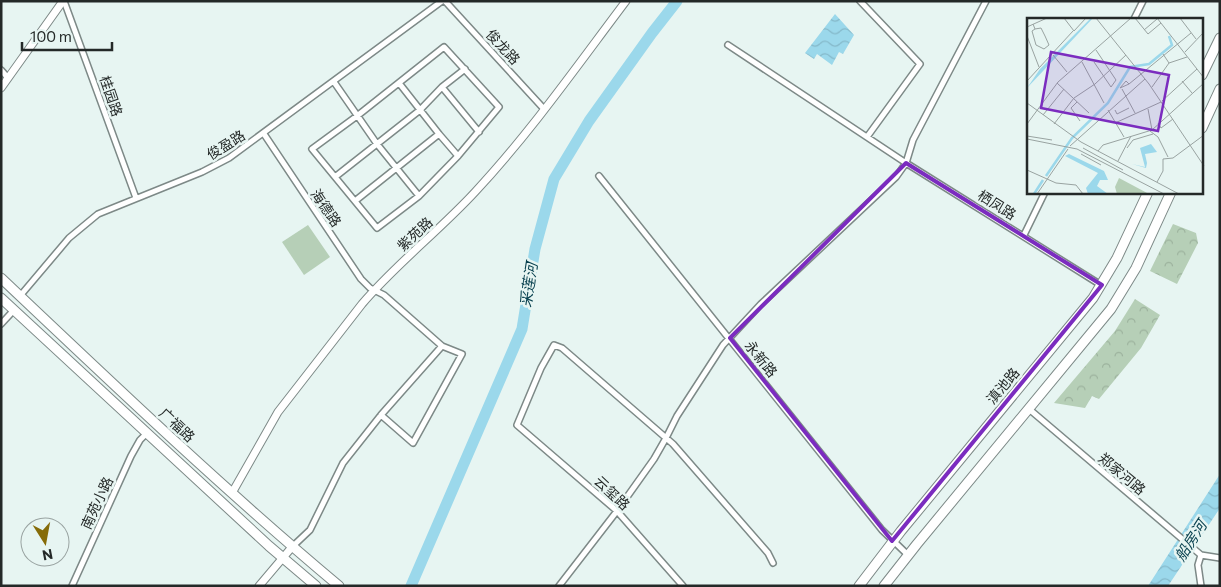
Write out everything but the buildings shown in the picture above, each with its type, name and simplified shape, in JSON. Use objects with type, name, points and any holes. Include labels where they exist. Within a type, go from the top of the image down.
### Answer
[{"type":"main road","points":[[1204,71],[1220,38]]},
{"type":"main road","points":[[1204,124],[1220,89]]},
{"type":"main road","name":"滇池路","points":[[859,586],[892,541],[1102,285],[1147,194]]},
{"type":"main road","points":[[884,586],[1111,309],[1136,268],[1170,194]]},
{"type":"main road","name":"广福路","points":[[1,278],[182,449],[338,586]]},
{"type":"main road","name":"广福路","points":[[1,298],[316,586]]},
{"type":"street","points":[[1,88],[64,1]]},
{"type":"street","name":"桂园路","points":[[64,1],[136,198]]},
{"type":"street","name":"俊盈路","points":[[20,296],[56,253],[80,228],[98,214],[217,165],[264,134],[444,1]]},
{"type":"street","name":"俊龙路","points":[[444,1],[544,109]]},
{"type":"street","name":"紫苑路","points":[[232,493],[278,412],[374,289],[439,229],[476,191],[544,109],[626,1]]},
{"type":"street","points":[[860,1],[920,64],[867,137]]},
{"type":"street","points":[[559,586],[617,511],[654,459],[677,416],[723,345],[761,304],[896,177],[906,163],[913,140],[986,1]]},
{"type":"street","points":[[1134,18],[1142,1]]},
{"type":"street","name":"栖凤路","points":[[728,45],[906,163],[1102,285]]},
{"type":"street","points":[[444,47],[465,69],[499,107],[458,156],[419,196],[378,228],[312,149],[444,47]]},
{"type":"street","points":[[335,177],[420,110],[442,87],[465,69]]},
{"type":"street","points":[[1,70],[8,78]]},
{"type":"street","points":[[334,82],[377,144],[419,196]]},
{"type":"street","points":[[399,83],[458,156]]},
{"type":"street","points":[[442,87],[479,132]]},
{"type":"street","name":"海德路","points":[[264,134],[361,279],[370,288],[384,295],[442,346],[462,354],[413,443],[381,415]]},
{"type":"street","points":[[355,201],[439,134]]},
{"type":"street","name":"永新路","points":[[599,176],[892,541],[908,555]]},
{"type":"street","points":[[1024,235],[1044,194]]},
{"type":"street","points":[[1,324],[14,310]]},
{"type":"street","name":"云玺路","points":[[666,438],[562,348],[554,345],[541,368],[517,425],[617,511],[683,586]]},
{"type":"street","points":[[259,586],[292,547],[310,530],[342,463],[381,415],[442,346]]},
{"type":"street","name":"郑家河路","points":[[1028,409],[1201,555]]},
{"type":"street","name":"南苑小路","points":[[72,586],[131,456],[147,432]]},
{"type":"street","points":[[666,438],[768,553],[774,563]]},
{"type":"street","points":[[1202,586],[1198,566],[1201,555],[1220,558]]},
{"type":"highlighted area","points":[[906,163],[1102,285],[892,541],[730,338]]},
{"type":"green space","points":[[1173,224],[1196,233],[1198,243],[1177,284],[1150,271]]},
{"type":"green space","points":[[308,225],[330,257],[304,275],[282,242]]},
{"type":"green space","points":[[1135,299],[1160,315],[1141,348],[1099,399],[1092,396],[1085,408],[1054,403],[1115,331]]},
{"type":"water","points":[[835,14],[854,35],[843,54],[839,52],[832,65],[817,54],[814,59],[805,53]]},
{"type":"water","name":"船房河","points":[[1220,474],[1220,508],[1168,586],[1148,586]]},
{"type":"waterway","name":"采莲河","points":[[411,586],[522,329],[535,249],[554,179],[589,121],[677,1]]}]
